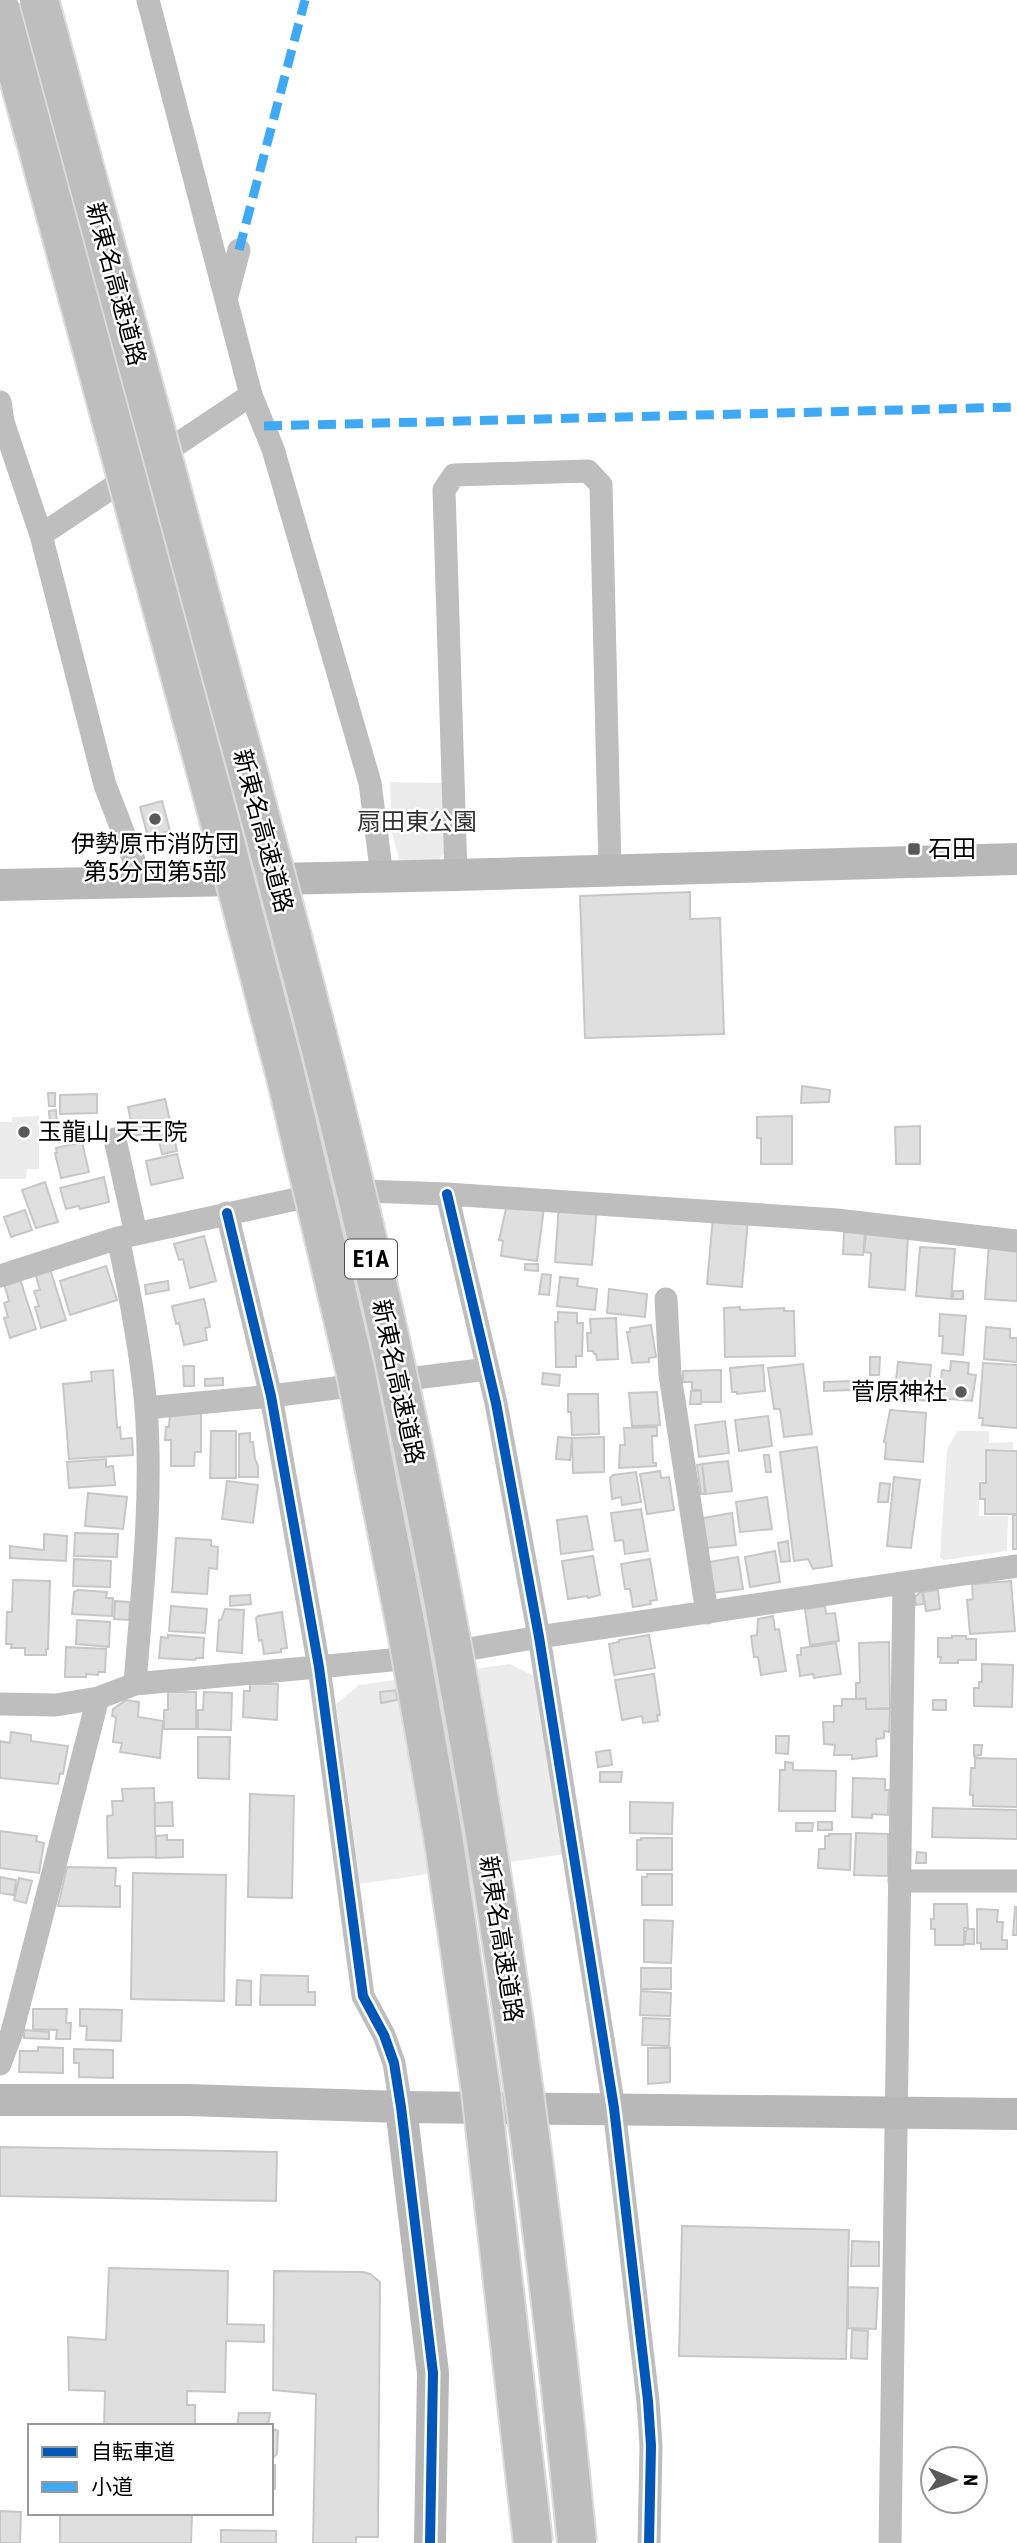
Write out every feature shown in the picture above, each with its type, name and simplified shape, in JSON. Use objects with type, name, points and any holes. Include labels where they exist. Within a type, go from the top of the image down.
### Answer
[{"type":"highway","name":"新東名高速道路","points":[[39,0],[264,831],[324,1063],[393,1354],[446,1619],[492,1877],[557,2336],[577,2543]]},
{"type":"highway","name":"新東名高速道路","points":[[0,9],[218,815],[285,1073],[355,1369],[407,1632],[443,1836],[481,2091],[512,2339],[533,2543]]},
{"type":"highway","points":[[443,1836],[454,1986],[481,2208],[501,2419],[508,2543]]},
{"type":"street","points":[[148,0],[251,395],[273,449],[370,783],[382,876]]},
{"type":"street","points":[[226,299],[239,250]]},
{"type":"street","points":[[41,535],[251,395]]},
{"type":"street","points":[[0,402],[41,535],[105,785],[142,881]]},
{"type":"street","points":[[456,875],[444,491],[454,475],[588,471],[601,485],[610,870]]},
{"type":"street","points":[[0,885],[1017,859]]},
{"type":"street","points":[[124,1149],[127,1236],[146,1408],[148,1523],[135,1684]]},
{"type":"street","points":[[0,1276],[127,1236],[337,1190],[447,1194],[837,1220],[1017,1241]]},
{"type":"street","points":[[447,1194],[488,1368],[539,1637],[614,2108],[648,2401],[651,2446],[649,2543]]},
{"type":"street","points":[[227,1213],[271,1396],[318,1667],[363,1996],[384,2035],[394,2063],[401,2107],[432,2361],[430,2543]]},
{"type":"street","points":[[666,1299],[670,1375],[707,1613]]},
{"type":"street","points":[[146,1408],[271,1396],[488,1368]]},
{"type":"street","points":[[0,1704],[56,1705],[99,1698],[135,1684],[423,1657],[539,1637],[1017,1566]]},
{"type":"street","points":[[890,2543],[904,1583]]},
{"type":"street","points":[[0,2064],[12,2032],[99,1698]]},
{"type":"street","points":[[899,1881],[1017,1881]]},
{"type":"street","points":[[0,2100],[1017,2114]]},
{"type":"green space","name":"扇田東公園","points":[[390,782],[442,783],[444,854],[437,862],[400,862],[392,833]]},
{"type":"green space","points":[[39,1116],[39,1169],[27,1169],[26,1179],[0,1179],[0,1122],[12,1122],[12,1117]]},
{"type":"green space","points":[[957,1431],[989,1431],[989,1443],[1013,1442],[1013,1449],[986,1449],[985,1481],[979,1481],[979,1516],[1008,1516],[1007,1551],[944,1560],[940,1557],[947,1450]]},
{"type":"green space","points":[[510,1664],[536,1677],[565,1854],[360,1884],[336,1704],[359,1685]]},
{"type":"building","name":"伊勢原市消防団 第5分団第5部","points":[[162,801],[170,831],[148,837],[140,807]]},
{"type":"building","points":[[690,892],[690,919],[720,918],[724,1034],[585,1038],[580,896]]},
{"type":"building","points":[[802,1086],[830,1090],[829,1102],[801,1103]]},
{"type":"building","points":[[48,1093],[55,1093],[55,1106],[49,1106]]},
{"type":"building","points":[[97,1094],[97,1113],[60,1114],[60,1095]]},
{"type":"building","points":[[165,1099],[177,1151],[162,1154],[158,1137],[151,1139],[149,1133],[134,1136],[128,1107]]},
{"type":"building","points":[[56,1110],[58,1135],[51,1136],[49,1111]]},
{"type":"building","points":[[792,1116],[792,1164],[761,1164],[761,1138],[757,1138],[757,1117]]},
{"type":"building","points":[[920,1126],[920,1164],[896,1164],[895,1127]]},
{"type":"building","points":[[82,1142],[89,1172],[61,1178],[56,1148]]},
{"type":"building","points":[[177,1154],[183,1178],[151,1185],[146,1161]]},
{"type":"building","points":[[104,1177],[109,1202],[80,1209],[79,1206],[66,1209],[60,1188]]},
{"type":"building","points":[[45,1182],[58,1222],[36,1228],[22,1190]]},
{"type":"building","points":[[507,1204],[544,1208],[537,1261],[501,1256],[503,1241],[499,1240]]},
{"type":"building","points":[[559,1204],[597,1206],[592,1265],[555,1262]]},
{"type":"building","points":[[25,1210],[32,1230],[11,1237],[4,1217]]},
{"type":"building","points":[[713,1217],[748,1220],[742,1287],[707,1284]]},
{"type":"building","points":[[844,1232],[865,1233],[863,1255],[843,1254]]},
{"type":"building","points":[[866,1234],[908,1236],[905,1290],[869,1287],[871,1253],[864,1252]]},
{"type":"building","points":[[204,1236],[216,1281],[190,1288],[183,1259],[179,1260],[174,1244]]},
{"type":"building","points":[[989,1243],[1017,1245],[1017,1301],[985,1299]]},
{"type":"building","points":[[920,1247],[955,1249],[951,1299],[916,1296]]},
{"type":"building","points":[[525,1264],[538,1264],[538,1271],[525,1270]]},
{"type":"building","points":[[106,1266],[117,1300],[70,1315],[60,1281]]},
{"type":"building","points":[[50,1269],[66,1320],[41,1328],[35,1307],[39,1306],[34,1291],[40,1290],[35,1273]]},
{"type":"building","points":[[542,1274],[551,1275],[549,1295],[539,1294]]},
{"type":"building","points":[[560,1277],[578,1279],[577,1286],[597,1289],[595,1310],[557,1306]]},
{"type":"building","points":[[20,1279],[36,1329],[10,1338],[4,1318],[8,1317],[4,1303],[9,1301],[4,1284]]},
{"type":"building","points":[[168,1281],[169,1290],[146,1294],[145,1285]]},
{"type":"building","points":[[609,1289],[647,1294],[645,1317],[607,1313]]},
{"type":"building","points":[[953,1291],[963,1291],[963,1299],[953,1299]]},
{"type":"building","points":[[204,1299],[210,1327],[205,1328],[207,1340],[184,1345],[172,1306]]},
{"type":"building","points":[[740,1307],[740,1310],[784,1308],[784,1311],[794,1311],[795,1356],[725,1357],[724,1308]]},
{"type":"building","points":[[558,1312],[577,1313],[577,1323],[583,1323],[582,1356],[576,1356],[576,1367],[556,1367],[555,1322],[558,1322]]},
{"type":"building","points":[[940,1314],[966,1316],[963,1355],[942,1353],[943,1336],[939,1336]]},
{"type":"building","points":[[616,1318],[618,1359],[597,1360],[593,1351],[588,1351],[587,1333],[591,1333],[590,1319]]},
{"type":"building","points":[[651,1325],[656,1357],[649,1358],[649,1362],[632,1363],[627,1332],[630,1332],[630,1328]]},
{"type":"building","points":[[986,1327],[1010,1329],[1010,1338],[1017,1338],[1017,1362],[984,1359]]},
{"type":"building","points":[[870,1357],[880,1357],[879,1375],[870,1375]]},
{"type":"building","points":[[951,1361],[969,1363],[968,1374],[976,1375],[972,1401],[939,1398],[942,1370],[950,1371]]},
{"type":"building","points":[[898,1362],[931,1365],[928,1401],[894,1398]]},
{"type":"building","points":[[983,1363],[1017,1365],[1017,1428],[982,1425],[983,1418],[979,1418]]},
{"type":"building","points":[[803,1364],[812,1434],[784,1437],[780,1409],[774,1409],[768,1368]]},
{"type":"building","points":[[763,1365],[765,1391],[737,1394],[732,1392],[730,1368]]},
{"type":"building","points":[[183,1366],[194,1366],[194,1386],[184,1386]]},
{"type":"building","points":[[113,1370],[117,1428],[120,1427],[121,1439],[132,1438],[133,1455],[69,1459],[63,1384],[92,1381],[91,1372]]},
{"type":"building","points":[[721,1370],[721,1402],[701,1402],[701,1390],[692,1390],[692,1382],[683,1382],[683,1371]]},
{"type":"building","points":[[543,1373],[560,1375],[559,1386],[542,1384]]},
{"type":"building","points":[[223,1378],[223,1385],[205,1386],[205,1379]]},
{"type":"building","points":[[852,1381],[852,1390],[824,1391],[824,1382]]},
{"type":"building","points":[[691,1391],[701,1391],[701,1404],[690,1404]]},
{"type":"building","points":[[657,1392],[660,1425],[632,1426],[629,1393]]},
{"type":"building","points":[[568,1394],[598,1394],[599,1434],[572,1435]]},
{"type":"building","points":[[890,1410],[926,1413],[923,1462],[885,1459],[884,1442]]},
{"type":"building","points":[[170,1413],[201,1413],[201,1452],[195,1452],[194,1466],[171,1466],[171,1440],[165,1440]]},
{"type":"building","points":[[768,1416],[772,1446],[739,1451],[735,1420]]},
{"type":"building","points":[[725,1421],[729,1453],[699,1457],[695,1425]]},
{"type":"building","points":[[657,1427],[657,1436],[652,1436],[653,1463],[656,1463],[656,1466],[619,1468],[620,1445],[625,1445],[624,1428]]},
{"type":"building","points":[[211,1431],[236,1431],[236,1478],[210,1478]]},
{"type":"building","points":[[250,1433],[258,1477],[239,1477],[239,1434]]},
{"type":"building","points":[[558,1437],[572,1438],[570,1460],[556,1459]]},
{"type":"building","points":[[604,1437],[604,1472],[573,1473],[572,1438]]},
{"type":"building","points":[[817,1447],[832,1566],[813,1569],[808,1559],[794,1561],[780,1452]]},
{"type":"building","points":[[986,1450],[1017,1451],[1017,1514],[985,1514],[985,1499],[980,1499],[980,1483],[986,1483]]},
{"type":"building","points":[[764,1455],[769,1455],[771,1472],[766,1472]]},
{"type":"building","points":[[106,1459],[106,1467],[113,1466],[115,1485],[69,1488],[67,1462]]},
{"type":"building","points":[[728,1461],[732,1491],[706,1494],[702,1464]]},
{"type":"building","points":[[702,1464],[705,1493],[701,1494],[697,1465]]},
{"type":"building","points":[[660,1471],[661,1478],[669,1477],[674,1510],[647,1514],[640,1474]]},
{"type":"building","points":[[636,1472],[641,1502],[622,1505],[621,1497],[612,1499],[610,1478],[613,1475]]},
{"type":"building","points":[[894,1477],[920,1480],[911,1548],[887,1546]]},
{"type":"building","points":[[227,1481],[258,1485],[253,1523],[222,1519]]},
{"type":"building","points":[[880,1483],[890,1484],[888,1502],[878,1502]]},
{"type":"building","points":[[88,1493],[127,1497],[123,1529],[85,1526]]},
{"type":"building","points":[[767,1497],[772,1529],[740,1532],[736,1502]]},
{"type":"building","points":[[641,1509],[648,1551],[625,1554],[623,1540],[615,1541],[611,1513]]},
{"type":"building","points":[[732,1513],[736,1545],[707,1548],[703,1518]]},
{"type":"building","points":[[1013,1515],[1017,1515],[1017,1549],[1013,1549]]},
{"type":"building","points":[[587,1516],[593,1550],[561,1554],[557,1520]]},
{"type":"building","points":[[75,1533],[118,1534],[117,1557],[74,1556]]},
{"type":"building","points":[[44,1534],[67,1536],[66,1561],[10,1558],[10,1546],[44,1550]]},
{"type":"building","points":[[176,1538],[211,1540],[211,1546],[218,1547],[217,1569],[209,1568],[207,1594],[172,1592]]},
{"type":"building","points":[[788,1541],[790,1561],[781,1562],[778,1543]]},
{"type":"building","points":[[775,1551],[780,1582],[750,1587],[745,1557]]},
{"type":"building","points":[[593,1556],[600,1595],[568,1599],[562,1561]]},
{"type":"building","points":[[738,1557],[743,1589],[713,1593],[709,1562]]},
{"type":"building","points":[[74,1559],[111,1561],[110,1587],[73,1586]]},
{"type":"building","points":[[650,1559],[657,1600],[650,1601],[651,1604],[633,1607],[630,1589],[625,1589],[621,1564]]},
{"type":"building","points":[[13,1580],[50,1581],[46,1655],[25,1655],[25,1648],[11,1648],[12,1644],[6,1644],[7,1612],[12,1612]]},
{"type":"building","points":[[1011,1581],[1015,1631],[970,1634],[967,1600],[973,1599],[972,1584]]},
{"type":"building","points":[[922,1590],[924,1604],[916,1605],[915,1597]]},
{"type":"building","points":[[938,1590],[940,1609],[926,1611],[923,1592]]},
{"type":"building","points":[[74,1592],[107,1592],[106,1598],[113,1598],[112,1616],[72,1614]]},
{"type":"building","points":[[250,1595],[251,1604],[230,1606],[230,1596]]},
{"type":"building","points":[[115,1601],[130,1602],[129,1620],[114,1619]]},
{"type":"building","points":[[171,1606],[207,1609],[205,1633],[169,1631]]},
{"type":"building","points":[[825,1606],[826,1614],[835,1613],[839,1641],[810,1645],[805,1609]]},
{"type":"building","points":[[225,1609],[244,1610],[242,1653],[217,1651],[219,1620]]},
{"type":"building","points":[[282,1612],[287,1648],[281,1649],[281,1652],[264,1654],[256,1618]]},
{"type":"building","points":[[773,1616],[775,1630],[779,1629],[786,1671],[761,1675],[758,1657],[754,1657],[751,1636],[757,1635],[758,1619]]},
{"type":"building","points":[[77,1620],[110,1622],[109,1647],[76,1644]]},
{"type":"building","points":[[168,1635],[204,1638],[203,1658],[159,1658],[161,1637],[168,1638]]},
{"type":"building","points":[[649,1635],[655,1668],[614,1675],[609,1644]]},
{"type":"building","points":[[952,1636],[976,1639],[976,1660],[940,1663],[938,1638]]},
{"type":"building","points":[[889,1642],[890,1708],[866,1709],[866,1698],[856,1699],[856,1683],[860,1683],[859,1643]]},
{"type":"building","points":[[836,1643],[841,1674],[814,1678],[813,1674],[800,1676],[797,1655],[801,1655],[801,1648]]},
{"type":"building","points":[[66,1647],[106,1649],[105,1672],[98,1672],[98,1675],[86,1674],[86,1677],[65,1677]]},
{"type":"building","points":[[982,1664],[1013,1665],[1012,1707],[974,1706],[974,1688],[979,1688],[979,1682],[982,1682]]},
{"type":"building","points":[[654,1674],[660,1715],[657,1715],[658,1721],[643,1723],[642,1716],[622,1720],[615,1680]]},
{"type":"building","points":[[250,1684],[278,1684],[277,1720],[243,1717],[244,1691],[250,1691]]},
{"type":"building","points":[[396,1690],[397,1700],[381,1703],[380,1692]]},
{"type":"building","points":[[168,1692],[196,1692],[196,1729],[164,1729]]},
{"type":"building","points":[[204,1692],[232,1693],[231,1730],[198,1729],[198,1710],[203,1710]]},
{"type":"building","points":[[842,1699],[866,1699],[866,1709],[890,1709],[889,1732],[884,1731],[884,1738],[876,1739],[877,1756],[852,1759],[852,1755],[834,1755],[835,1745],[824,1744],[823,1722],[834,1722],[834,1706],[842,1706]]},
{"type":"building","points":[[126,1700],[139,1702],[138,1717],[163,1721],[160,1758],[120,1752],[122,1743],[113,1742],[116,1717],[112,1716],[113,1709]]},
{"type":"building","points":[[933,1700],[946,1700],[946,1710],[933,1710]]},
{"type":"building","points":[[11,1732],[31,1735],[31,1741],[68,1746],[63,1774],[60,1773],[58,1784],[0,1778],[0,1741],[10,1743]]},
{"type":"building","points":[[776,1736],[789,1736],[788,1754],[776,1753]]},
{"type":"building","points":[[198,1737],[230,1737],[229,1779],[198,1778]]},
{"type":"building","points":[[974,1745],[982,1745],[981,1755],[974,1756]]},
{"type":"building","points":[[610,1750],[612,1765],[598,1767],[596,1752]]},
{"type":"building","points":[[975,1758],[1017,1759],[1017,1807],[973,1806],[973,1795],[970,1795],[971,1768],[975,1768]]},
{"type":"building","points":[[785,1762],[793,1763],[793,1770],[836,1771],[835,1811],[779,1811],[780,1770],[785,1770]]},
{"type":"building","points":[[600,1772],[622,1772],[621,1782],[600,1782]]},
{"type":"building","points":[[853,1778],[885,1779],[885,1790],[889,1790],[888,1815],[872,1814],[872,1818],[852,1817]]},
{"type":"building","points":[[154,1788],[156,1857],[108,1858],[107,1816],[113,1815],[112,1801],[123,1801],[122,1789]]},
{"type":"building","points":[[250,1794],[294,1796],[292,1898],[248,1897]]},
{"type":"building","points":[[172,1802],[173,1826],[155,1826],[155,1803]]},
{"type":"building","points":[[630,1802],[673,1803],[672,1834],[630,1833]]},
{"type":"building","points":[[933,1808],[1017,1810],[1017,1839],[932,1837]]},
{"type":"building","points":[[818,1822],[832,1822],[832,1830],[818,1830]]},
{"type":"building","points":[[796,1823],[813,1823],[812,1831],[796,1831]]},
{"type":"building","points":[[0,1831],[37,1836],[36,1841],[44,1843],[39,1873],[0,1868]]},
{"type":"building","points":[[856,1833],[888,1834],[888,1876],[854,1875]]},
{"type":"building","points":[[851,1834],[850,1870],[818,1868],[819,1849],[825,1849],[825,1836]]},
{"type":"building","points":[[167,1835],[167,1840],[183,1840],[183,1857],[156,1858],[156,1836]]},
{"type":"building","points":[[672,1838],[672,1870],[637,1870],[637,1840]]},
{"type":"building","points":[[917,1852],[926,1853],[926,1863],[916,1863]]},
{"type":"building","points":[[67,1867],[116,1868],[115,1886],[120,1886],[120,1907],[58,1906]]},
{"type":"building","points":[[133,1873],[226,1875],[224,2001],[131,1999]]},
{"type":"building","points":[[647,1874],[672,1874],[672,1905],[642,1905],[642,1877],[647,1877]]},
{"type":"building","points":[[0,1877],[16,1880],[14,1895],[0,1893]]},
{"type":"building","points":[[19,1878],[32,1881],[26,1903],[14,1900]]},
{"type":"building","points":[[934,1904],[967,1904],[968,1928],[964,1928],[964,1945],[935,1945],[935,1929],[931,1929]]},
{"type":"building","points":[[1015,1907],[1017,1935],[1013,1935]]},
{"type":"building","points":[[977,1909],[998,1910],[997,1922],[1003,1922],[1002,1940],[1007,1940],[1007,1949],[981,1949],[981,1943],[977,1943]]},
{"type":"building","points":[[644,1920],[673,1921],[671,1963],[644,1962]]},
{"type":"building","points":[[968,1929],[974,1929],[974,1944],[965,1944]]},
{"type":"building","points":[[641,1968],[671,1968],[671,1989],[641,1989]]},
{"type":"building","points":[[261,1975],[308,1976],[308,1992],[315,1992],[315,2005],[260,2005]]},
{"type":"building","points":[[237,1980],[251,1981],[251,2005],[236,2005]]},
{"type":"building","points":[[641,1991],[671,1993],[670,2016],[640,2015]]},
{"type":"building","points":[[33,2009],[67,2009],[66,2023],[71,2023],[70,2039],[56,2039],[57,2030],[33,2029]]},
{"type":"building","points":[[80,2009],[122,2010],[121,2041],[86,2040],[87,2026],[80,2026]]},
{"type":"building","points":[[643,2018],[670,2019],[669,2046],[642,2045]]},
{"type":"building","points":[[24,2030],[49,2032],[49,2039],[24,2038]]},
{"type":"building","points":[[38,2047],[63,2048],[63,2073],[19,2072],[20,2051],[38,2051]]},
{"type":"building","points":[[648,2048],[670,2048],[670,2082],[648,2084]]},
{"type":"building","points":[[74,2049],[113,2050],[113,2078],[79,2077],[79,2063],[74,2063]]},
{"type":"building","points":[[0,2147],[277,2152],[276,2201],[0,2196]]},
{"type":"building","points":[[682,2226],[849,2230],[846,2359],[679,2356]]},
{"type":"building","points":[[852,2241],[879,2242],[879,2266],[851,2266]]},
{"type":"building","points":[[109,2268],[228,2271],[227,2324],[264,2325],[264,2342],[226,2341],[225,2392],[187,2391],[187,2405],[195,2405],[195,2424],[104,2424],[105,2391],[69,2390],[68,2337],[106,2340]]},
{"type":"building","points":[[274,2271],[363,2272],[380,2282],[378,2537],[356,2537],[356,2543],[313,2543],[316,2394],[273,2390]]},
{"type":"building","points":[[848,2287],[878,2288],[876,2329],[848,2328]]},
{"type":"building","points":[[852,2330],[868,2331],[867,2359],[851,2358]]},
{"type":"building","points":[[239,2413],[270,2413],[268,2424],[237,2424]]},
{"type":"building","points":[[273,2429],[278,2431],[277,2454],[273,2457]]},
{"type":"building","points":[[273,2465],[275,2465],[273,2489]]},
{"type":"building","points":[[0,2511],[21,2512],[20,2543],[0,2543]]},
{"type":"building","points":[[60,2515],[192,2515],[191,2543],[60,2543]]},
{"type":"building","points":[[221,2530],[276,2531],[276,2543],[221,2543]]},
{"type":"marked path","points":[[239,250],[305,0]]},
{"type":"marked path","points":[[264,426],[1017,407]]},
{"type":"cycle path","points":[[447,1194],[496,1403],[539,1637],[614,2108],[648,2401],[651,2446],[649,2543]]},
{"type":"cycle path","points":[[227,1213],[271,1396],[319,1667],[363,1996],[384,2035],[394,2063],[401,2107],[433,2373],[430,2543]]},
{"type":"place","name":"伊勢原市消防団 第5分団第5部","points":[[155,819]]},
{"type":"place","name":"石田","points":[[914,849]]},
{"type":"place","name":"玉龍山 天王院","points":[[24,1132]]},
{"type":"place","name":"菅原神社","points":[[961,1392]]}]
